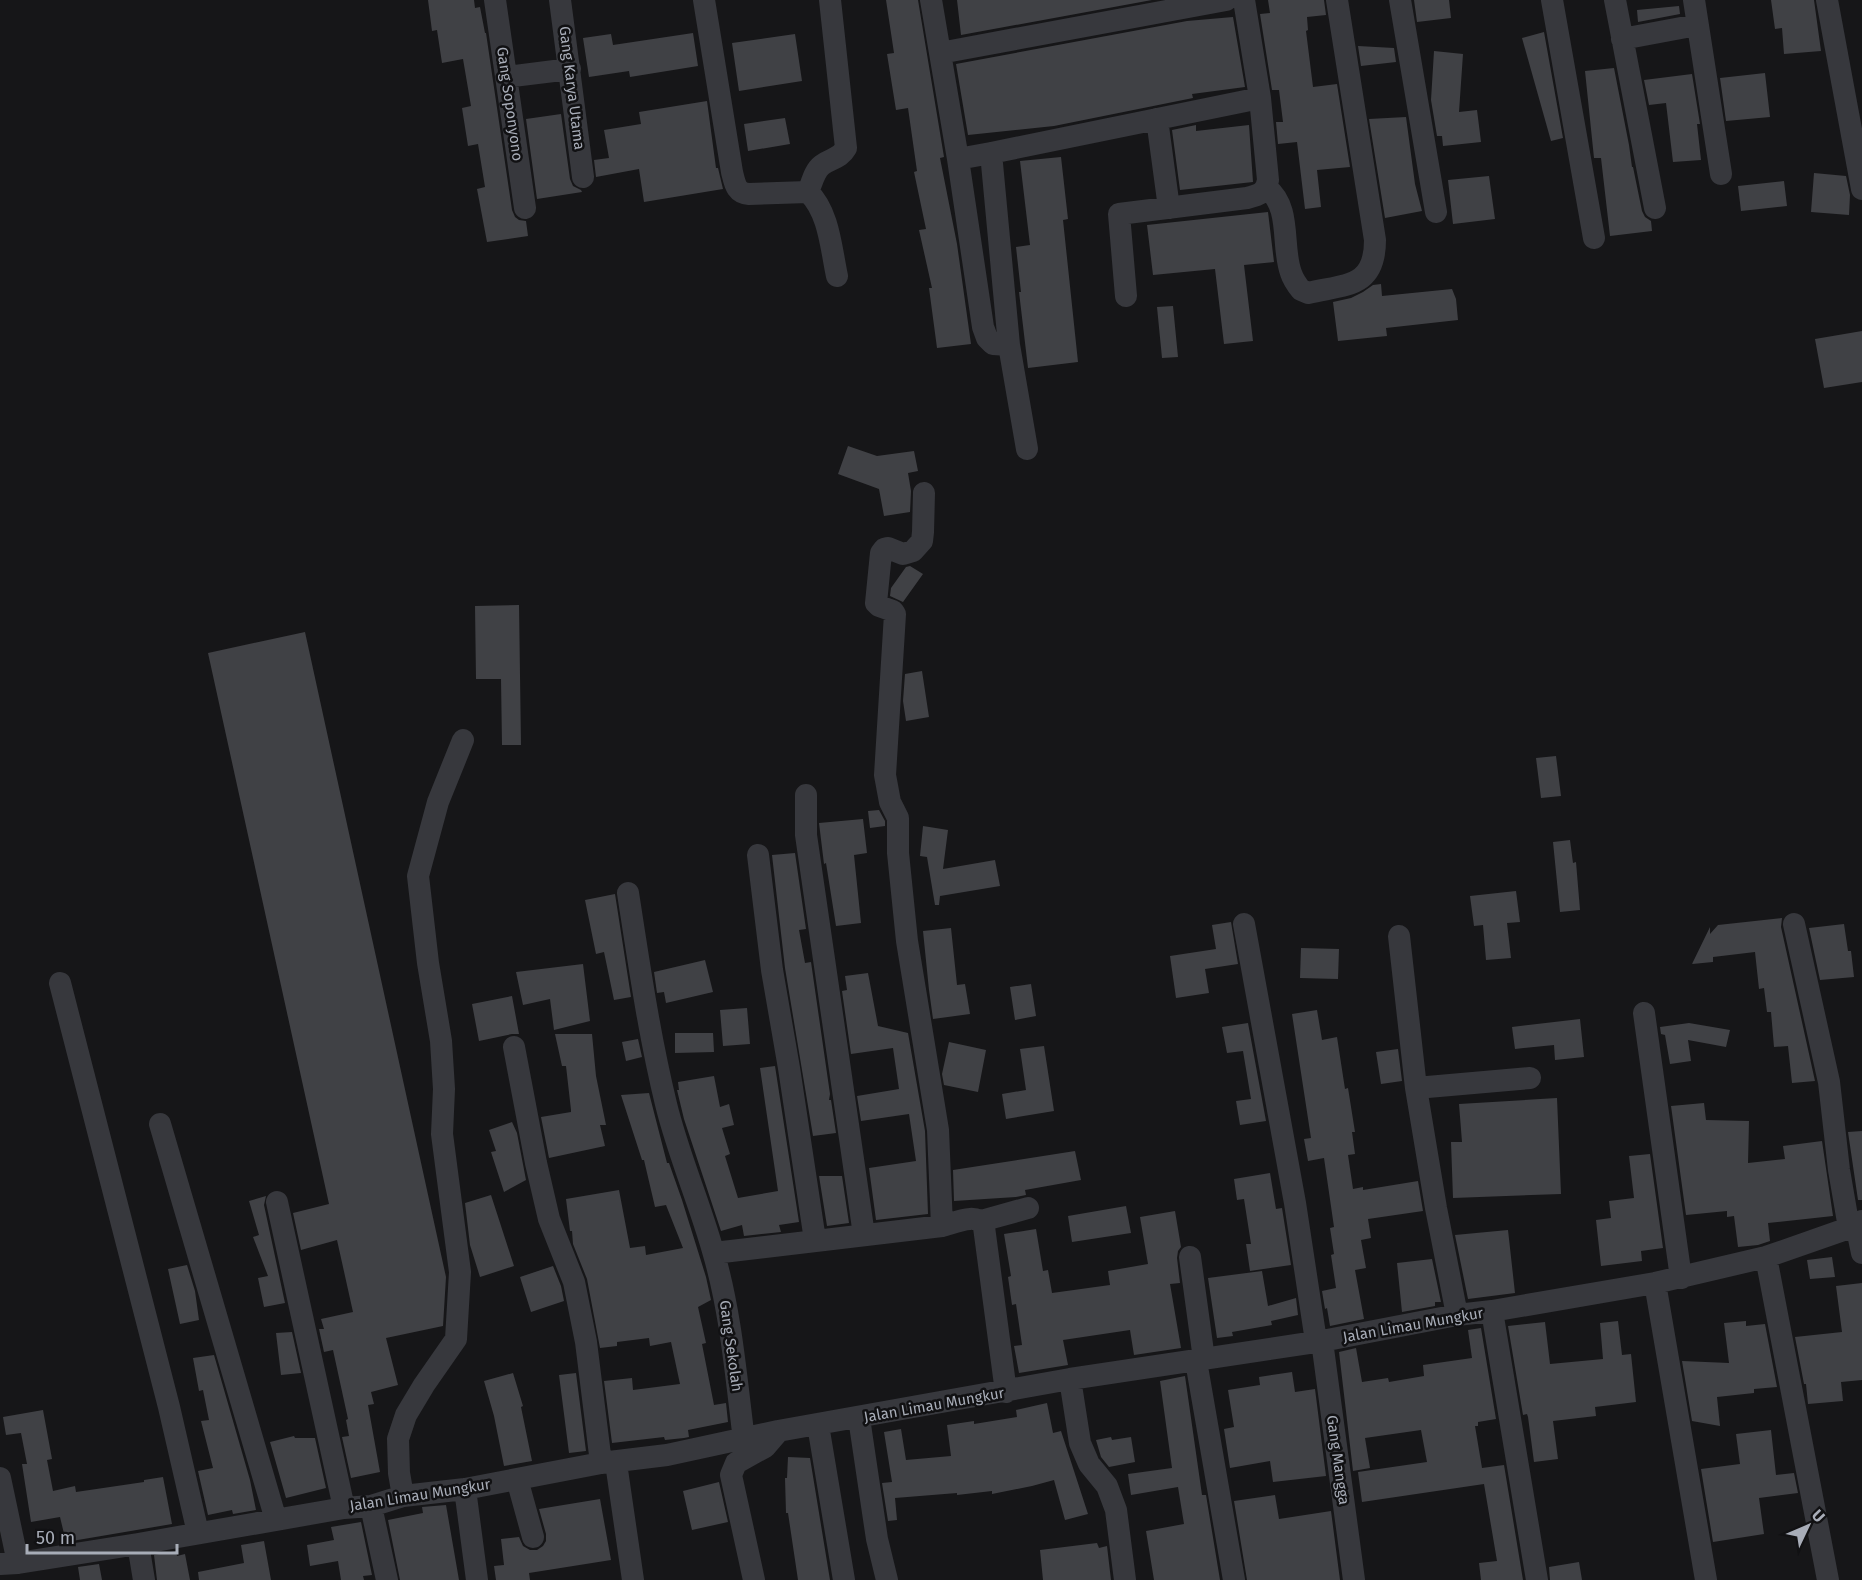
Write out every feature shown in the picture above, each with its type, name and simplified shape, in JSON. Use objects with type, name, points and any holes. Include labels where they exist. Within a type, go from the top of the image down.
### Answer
[{"type":"street","name":"Gang Soponyono","points":[[495,0],[525,208]]},
{"type":"street","name":"Gang Karya Utama","points":[[560,0],[583,177]]},
{"type":"street","points":[[704,0],[732,172],[737,189],[749,194],[808,192],[817,201],[822,213],[837,276]]},
{"type":"street","points":[[808,192],[817,171],[824,163],[843,155],[846,148],[830,0]]},
{"type":"street","points":[[931,0],[983,327],[993,344],[1009,345]]},
{"type":"street","points":[[940,53],[1226,0]]},
{"type":"street","points":[[1126,296],[1119,214],[1254,196],[1267,188],[1260,98],[1244,0]]},
{"type":"street","points":[[1267,188],[1275,194],[1281,209],[1290,272],[1301,290],[1308,293],[1358,281],[1369,272],[1375,257],[1375,240],[1337,0]]},
{"type":"street","points":[[1400,0],[1436,212]]},
{"type":"street","points":[[1552,0],[1594,238]]},
{"type":"street","points":[[1615,0],[1655,208]]},
{"type":"street","points":[[1694,0],[1721,174]]},
{"type":"street","points":[[1827,0],[1862,189]]},
{"type":"street","points":[[1622,39],[1697,24]]},
{"type":"street","points":[[507,77],[570,69]]},
{"type":"street","points":[[958,159],[1260,98]]},
{"type":"street","points":[[1157,119],[1168,208]]},
{"type":"street","points":[[991,153],[1009,345],[1027,449]]},
{"type":"street","points":[[924,493],[922,541],[913,551],[903,554],[888,548],[881,553],[876,603],[893,610],[895,614],[885,775],[890,802],[898,818],[898,853],[907,941],[938,1130],[942,1226]]},
{"type":"street","points":[[403,1496],[399,1473],[398,1440],[406,1415],[456,1339],[460,1272],[442,1134],[444,1089],[441,1041],[428,963],[418,876],[438,802],[462,740]]},
{"type":"street","points":[[806,795],[806,835],[864,1235]]},
{"type":"street","points":[[758,855],[772,970],[815,1240]]},
{"type":"street","name":"Gang Sekolah","points":[[628,893],[652,1038],[666,1105],[714,1253],[727,1313],[744,1440]]},
{"type":"street","name":"Gang Mangga","points":[[1244,924],[1319,1341],[1354,1580]]},
{"type":"street","points":[[1794,924],[1829,1082],[1839,1170],[1856,1224],[1862,1253]]},
{"type":"street","points":[[1399,936],[1416,1088],[1456,1315]]},
{"type":"street","points":[[60,983],[169,1407],[198,1533]]},
{"type":"street","points":[[1644,1012],[1681,1278]]},
{"type":"street","points":[[514,1047],[549,1219],[574,1282],[633,1580]]},
{"type":"street","points":[[1416,1088],[1530,1078]]},
{"type":"street","points":[[160,1124],[276,1520]]},
{"type":"street","points":[[277,1202],[344,1508]]},
{"type":"street","points":[[714,1253],[942,1226],[968,1219],[981,1221],[1028,1208]]},
{"type":"street","points":[[981,1221],[984,1227],[1006,1392]]},
{"type":"street","name":"Jalan Limau Mungkur","points":[[9,1563],[138,1544],[344,1508],[371,1506],[403,1496],[465,1489],[667,1455],[778,1431],[1070,1379],[1319,1341],[1456,1315],[1655,1283],[1766,1257],[1856,1224]]},
{"type":"street","points":[[1190,1257],[1200,1360],[1234,1580]]},
{"type":"street","points":[[1766,1257],[1828,1580]]},
{"type":"street","points":[[1655,1283],[1706,1580]]},
{"type":"street","points":[[1492,1311],[1537,1580]]},
{"type":"street","points":[[1070,1379],[1080,1443],[1089,1464],[1107,1486],[1116,1510],[1125,1580]]},
{"type":"street","points":[[859,1418],[877,1539],[887,1580]]},
{"type":"street","points":[[818,1425],[844,1580]]},
{"type":"street","points":[[754,1580],[731,1475],[735,1463],[765,1448],[778,1431]]},
{"type":"street","points":[[0,1478],[9,1563]]},
{"type":"street","points":[[517,1479],[533,1537]]},
{"type":"street","points":[[465,1489],[477,1580]]},
{"type":"street","points":[[371,1506],[387,1580]]},
{"type":"street","points":[[138,1544],[144,1580]]},
{"type":"building","points":[[428,0],[474,0],[475,8],[480,7],[486,33],[512,210],[515,217],[526,221],[528,236],[487,242],[477,189],[485,187],[478,144],[468,146],[462,108],[471,106],[463,59],[442,63],[437,30],[432,31]]},
{"type":"building","points":[[886,0],[918,0],[944,157],[940,158],[957,244],[971,344],[937,348],[929,288],[932,288],[919,230],[926,229],[914,172],[917,171],[908,108],[896,110],[887,54],[894,53]]},
{"type":"building","points":[[957,0],[1152,0],[961,35]]},
{"type":"building","points":[[1268,0],[1324,0],[1326,15],[1307,17],[1308,30],[1306,31],[1313,87],[1337,84],[1350,167],[1317,170],[1321,207],[1305,209],[1297,142],[1278,144],[1276,122],[1283,122],[1279,90],[1272,90],[1260,14],[1270,13]]},
{"type":"building","points":[[1414,0],[1449,0],[1451,18],[1417,22]]},
{"type":"building","points":[[1771,0],[1814,0],[1821,51],[1784,54],[1782,28],[1775,29]]},
{"type":"building","points":[[1679,6],[1680,14],[1638,22],[1637,10]]},
{"type":"building","points":[[1233,17],[1245,87],[1192,94],[1193,98],[1054,126],[968,135],[956,64],[1187,21]]},
{"type":"building","points":[[1544,32],[1563,138],[1551,141],[1522,38]]},
{"type":"building","points":[[693,33],[698,66],[630,77],[629,71],[589,77],[583,38],[611,34],[613,45]]},
{"type":"building","points":[[795,34],[802,81],[739,91],[732,43]]},
{"type":"building","points":[[1358,46],[1394,48],[1396,62],[1361,66]]},
{"type":"building","points":[[1434,51],[1463,54],[1459,112],[1477,110],[1481,142],[1443,146],[1442,136],[1437,136],[1431,100]]},
{"type":"building","points":[[1614,68],[1642,211],[1651,221],[1652,231],[1610,236],[1601,158],[1594,158],[1585,71]]},
{"type":"building","points":[[1765,73],[1770,117],[1726,121],[1720,78]]},
{"type":"building","points":[[1692,74],[1700,124],[1697,124],[1701,160],[1673,162],[1666,103],[1649,105],[1644,80]]},
{"type":"building","points":[[707,101],[716,168],[718,168],[723,189],[644,202],[639,169],[596,177],[594,160],[609,158],[604,130],[641,124],[639,112]]},
{"type":"building","points":[[561,114],[570,179],[573,186],[582,192],[537,199],[526,119]]},
{"type":"building","points":[[1406,117],[1415,184],[1422,211],[1385,218],[1369,119]]},
{"type":"building","points":[[785,118],[790,144],[748,151],[744,124]]},
{"type":"building","points":[[1196,125],[1196,131],[1249,125],[1253,182],[1180,190],[1172,130]]},
{"type":"building","points":[[1061,157],[1068,219],[1063,220],[1078,362],[1028,368],[1016,247],[1030,245],[1020,161]]},
{"type":"building","points":[[1814,173],[1846,176],[1850,195],[1849,215],[1811,212]]},
{"type":"building","points":[[1489,176],[1495,219],[1453,224],[1448,180]]},
{"type":"building","points":[[1784,181],[1787,206],[1741,211],[1738,186]]},
{"type":"building","points":[[1268,212],[1274,262],[1244,265],[1253,341],[1224,344],[1215,269],[1153,275],[1147,225]]},
{"type":"building","points":[[1381,284],[1382,296],[1452,289],[1456,299],[1458,320],[1386,328],[1387,336],[1338,341],[1333,302],[1351,298],[1373,285]]},
{"type":"building","points":[[1173,306],[1178,357],[1162,358],[1157,307]]},
{"type":"building","points":[[1862,331],[1862,382],[1824,388],[1815,339]]},
{"type":"building","points":[[848,446],[877,456],[914,451],[918,471],[908,473],[911,491],[910,512],[884,516],[879,489],[838,474]]},
{"type":"building","points":[[910,566],[923,574],[903,602],[890,596],[891,588],[906,567]]},
{"type":"building","points":[[519,605],[521,745],[502,745],[501,679],[476,679],[475,606]]},
{"type":"building","points":[[305,632],[446,1277],[443,1326],[386,1338],[398,1385],[371,1392],[374,1404],[368,1405],[380,1472],[351,1478],[342,1437],[349,1436],[346,1420],[348,1419],[333,1350],[324,1352],[319,1329],[324,1329],[321,1319],[353,1312],[337,1240],[301,1250],[293,1213],[329,1204],[208,653]]},
{"type":"building","points":[[922,671],[929,717],[906,721],[903,701],[905,674]]},
{"type":"building","points":[[1556,756],[1561,796],[1541,798],[1536,758]]},
{"type":"building","points":[[879,810],[885,826],[870,828],[868,811]]},
{"type":"building","points":[[863,819],[867,853],[854,855],[861,923],[836,926],[819,823]]},
{"type":"building","points":[[923,826],[948,830],[943,869],[995,860],[1000,886],[940,896],[939,905],[935,905],[927,857],[920,856]]},
{"type":"building","points":[[1570,840],[1573,863],[1576,862],[1580,910],[1560,912],[1553,842]]},
{"type":"building","points":[[795,853],[806,929],[799,930],[805,963],[811,962],[829,1100],[831,1100],[836,1133],[813,1136],[785,968],[772,855]]},
{"type":"building","points":[[1516,891],[1520,922],[1507,923],[1511,958],[1486,960],[1483,925],[1474,926],[1470,896]]},
{"type":"building","points":[[615,894],[631,997],[614,1000],[604,952],[596,954],[585,900]]},
{"type":"building","points":[[1782,918],[1781,927],[1815,1081],[1792,1083],[1788,1046],[1774,1047],[1771,1012],[1767,1012],[1764,988],[1759,989],[1755,952],[1713,957],[1713,962],[1692,964],[1710,927],[1710,934],[1718,925]]},
{"type":"building","points":[[1231,922],[1238,964],[1205,969],[1209,993],[1176,998],[1170,956],[1216,949],[1212,925]]},
{"type":"building","points":[[1844,924],[1848,951],[1851,951],[1854,977],[1820,980],[1809,928]]},
{"type":"building","points":[[951,928],[957,985],[965,984],[970,1014],[933,1019],[923,931]]},
{"type":"building","points":[[1301,948],[1339,949],[1338,979],[1300,978]]},
{"type":"building","points":[[705,960],[713,992],[666,1003],[664,992],[657,993],[654,972]]},
{"type":"building","points":[[583,964],[590,1021],[554,1030],[550,999],[523,1005],[516,972]]},
{"type":"building","points":[[868,973],[878,1026],[908,1033],[925,1131],[928,1214],[876,1220],[869,1168],[916,1161],[909,1114],[861,1121],[857,1096],[899,1089],[893,1048],[851,1054],[842,991],[847,990],[845,976]]},
{"type":"building","points":[[1031,984],[1036,1016],[1015,1020],[1010,987]]},
{"type":"building","points":[[512,996],[519,1034],[479,1041],[472,1004]]},
{"type":"building","points":[[747,1008],[750,1044],[723,1046],[720,1010]]},
{"type":"building","points":[[1317,1010],[1322,1040],[1337,1037],[1345,1089],[1348,1088],[1355,1132],[1352,1132],[1355,1154],[1348,1155],[1353,1189],[1363,1187],[1363,1190],[1418,1181],[1423,1211],[1368,1219],[1371,1238],[1361,1240],[1366,1268],[1355,1270],[1364,1319],[1330,1326],[1322,1291],[1336,1288],[1330,1228],[1334,1227],[1324,1158],[1308,1161],[1304,1139],[1311,1138],[1292,1014]]},
{"type":"building","points":[[1580,1019],[1584,1057],[1555,1060],[1554,1045],[1515,1049],[1512,1027]]},
{"type":"building","points":[[1248,1023],[1266,1121],[1240,1125],[1236,1101],[1251,1099],[1243,1051],[1227,1053],[1222,1027]]},
{"type":"building","points":[[1689,1023],[1730,1030],[1726,1047],[1688,1040],[1691,1061],[1670,1064],[1665,1035],[1661,1034],[1660,1027]]},
{"type":"building","points":[[675,1033],[713,1033],[714,1052],[675,1053]]},
{"type":"building","points":[[555,1034],[592,1034],[596,1076],[606,1125],[600,1125],[605,1146],[549,1158],[541,1117],[571,1112],[566,1066],[562,1066]]},
{"type":"building","points":[[638,1039],[642,1057],[626,1061],[622,1042]]},
{"type":"building","points":[[949,1042],[986,1050],[978,1092],[944,1085],[942,1074]]},
{"type":"building","points":[[1044,1046],[1054,1111],[1006,1119],[1002,1094],[1026,1090],[1020,1049]]},
{"type":"building","points":[[1398,1049],[1402,1081],[1381,1084],[1376,1052]]},
{"type":"building","points":[[775,1066],[799,1222],[779,1225],[781,1232],[744,1236],[742,1225],[721,1231],[684,1119],[677,1090],[679,1090],[678,1082],[714,1076],[720,1107],[729,1104],[734,1125],[722,1128],[730,1154],[725,1156],[738,1198],[778,1191],[760,1068]]},
{"type":"building","points":[[649,1093],[667,1163],[669,1163],[682,1200],[706,1277],[711,1300],[698,1307],[706,1343],[702,1344],[714,1405],[726,1403],[728,1422],[688,1430],[689,1437],[684,1438],[665,1440],[664,1437],[612,1443],[604,1381],[632,1378],[633,1390],[680,1384],[671,1342],[650,1346],[649,1338],[617,1342],[617,1346],[600,1348],[587,1279],[573,1244],[572,1231],[570,1231],[566,1199],[619,1190],[630,1248],[645,1246],[646,1255],[683,1248],[666,1205],[655,1207],[644,1160],[642,1160],[621,1095]]},
{"type":"building","points":[[1557,1098],[1561,1194],[1453,1198],[1451,1142],[1462,1142],[1459,1104]]},
{"type":"building","points":[[1704,1103],[1706,1120],[1749,1121],[1748,1163],[1785,1159],[1783,1146],[1822,1141],[1833,1216],[1768,1223],[1770,1241],[1738,1247],[1734,1216],[1727,1217],[1727,1211],[1686,1215],[1671,1106]]},
{"type":"building","points":[[512,1122],[517,1133],[526,1180],[504,1192],[491,1152],[496,1151],[489,1130]]},
{"type":"building","points":[[1862,1131],[1862,1200],[1858,1200],[1848,1132]]},
{"type":"building","points":[[1075,1151],[1081,1180],[1025,1190],[1026,1195],[1016,1197],[954,1201],[953,1170]]},
{"type":"building","points":[[1650,1154],[1663,1248],[1641,1251],[1642,1261],[1601,1266],[1596,1220],[1611,1218],[1609,1201],[1634,1198],[1629,1156]]},
{"type":"building","points":[[1270,1173],[1276,1209],[1282,1208],[1291,1265],[1250,1271],[1246,1244],[1251,1244],[1244,1199],[1237,1200],[1234,1179]]},
{"type":"building","points":[[819,1176],[842,1176],[849,1223],[827,1226]]},
{"type":"building","points":[[491,1195],[514,1266],[480,1277],[470,1245],[465,1203]]},
{"type":"building","points":[[266,1196],[264,1205],[285,1303],[264,1307],[258,1278],[268,1276],[253,1237],[259,1235],[249,1201]]},
{"type":"building","points":[[1126,1206],[1131,1233],[1072,1242],[1068,1216]]},
{"type":"building","points":[[1175,1211],[1181,1247],[1177,1258],[1180,1283],[1170,1284],[1181,1348],[1134,1355],[1130,1330],[1063,1340],[1068,1365],[1019,1373],[1014,1346],[1022,1345],[1016,1304],[1012,1305],[1008,1277],[1011,1276],[1004,1234],[1036,1229],[1043,1271],[1048,1270],[1052,1293],[1110,1285],[1108,1271],[1148,1264],[1140,1217]]},
{"type":"building","points":[[1508,1230],[1515,1293],[1468,1299],[1455,1235]]},
{"type":"building","points":[[1832,1257],[1835,1277],[1810,1279],[1807,1260]]},
{"type":"building","points":[[1432,1259],[1441,1302],[1435,1302],[1435,1306],[1402,1312],[1397,1263]]},
{"type":"building","points":[[187,1265],[195,1291],[199,1320],[180,1324],[168,1269]]},
{"type":"building","points":[[553,1266],[564,1301],[531,1312],[520,1277]]},
{"type":"building","points":[[1262,1271],[1268,1306],[1296,1298],[1298,1315],[1271,1321],[1272,1325],[1232,1332],[1233,1336],[1217,1338],[1208,1278]]},
{"type":"building","points":[[1862,1283],[1862,1380],[1841,1382],[1843,1401],[1808,1404],[1806,1384],[1804,1384],[1795,1337],[1842,1332],[1836,1286]]},
{"type":"building","points":[[1618,1321],[1622,1355],[1631,1354],[1636,1402],[1595,1407],[1596,1416],[1553,1421],[1558,1459],[1534,1462],[1528,1417],[1527,1414],[1523,1415],[1508,1326],[1545,1322],[1550,1364],[1603,1359],[1600,1323]]},
{"type":"building","points":[[1746,1321],[1746,1326],[1765,1324],[1777,1387],[1754,1389],[1754,1393],[1717,1397],[1720,1426],[1692,1421],[1682,1361],[1729,1363],[1724,1323]]},
{"type":"building","points":[[1481,1328],[1496,1419],[1478,1422],[1478,1426],[1475,1426],[1482,1468],[1504,1465],[1523,1580],[1481,1580],[1479,1563],[1497,1561],[1484,1484],[1362,1502],[1358,1472],[1427,1462],[1421,1430],[1365,1438],[1370,1468],[1353,1471],[1339,1352],[1356,1348],[1362,1382],[1388,1378],[1389,1382],[1424,1376],[1423,1365],[1472,1358],[1468,1330]]},
{"type":"building","points":[[292,1332],[301,1373],[281,1375],[276,1333]]},
{"type":"building","points":[[214,1355],[250,1480],[256,1510],[233,1514],[232,1510],[208,1515],[198,1471],[213,1468],[201,1421],[209,1420],[203,1390],[199,1391],[193,1358]]},
{"type":"building","points":[[1292,1372],[1295,1392],[1315,1389],[1326,1476],[1273,1482],[1270,1461],[1230,1468],[1224,1429],[1234,1427],[1228,1390],[1260,1385],[1259,1377]]},
{"type":"building","points":[[513,1373],[523,1406],[521,1407],[532,1461],[504,1466],[484,1381]]},
{"type":"building","points":[[576,1373],[586,1451],[569,1453],[559,1375]]},
{"type":"building","points":[[1185,1376],[1202,1495],[1206,1495],[1220,1580],[1154,1580],[1146,1531],[1184,1524],[1178,1487],[1131,1495],[1128,1474],[1172,1468],[1160,1381]]},
{"type":"building","points":[[1047,1403],[1053,1433],[1061,1431],[1088,1514],[1065,1520],[1054,1480],[992,1494],[992,1491],[895,1498],[897,1520],[888,1521],[882,1483],[892,1482],[884,1432],[901,1429],[906,1460],[951,1456],[947,1425],[974,1421],[974,1424],[1017,1417],[1016,1410]]},
{"type":"building","points":[[43,1410],[52,1459],[47,1460],[53,1491],[75,1486],[76,1492],[163,1477],[172,1524],[66,1542],[60,1517],[31,1522],[22,1464],[27,1464],[21,1433],[6,1435],[3,1417]]},
{"type":"building","points":[[1771,1430],[1776,1475],[1794,1473],[1798,1493],[1759,1498],[1764,1534],[1713,1542],[1701,1469],[1740,1464],[1736,1434]]},
{"type":"building","points":[[294,1436],[295,1438],[315,1438],[326,1488],[286,1498],[270,1442]]},
{"type":"building","points":[[1111,1437],[1112,1440],[1131,1437],[1135,1462],[1109,1467],[1101,1457],[1096,1440]]},
{"type":"building","points":[[788,1457],[810,1458],[830,1580],[798,1580],[788,1513],[786,1513],[785,1478],[787,1478]]},
{"type":"building","points":[[719,1482],[728,1522],[692,1530],[683,1491]]},
{"type":"building","points":[[1275,1495],[1279,1519],[1331,1511],[1340,1580],[1247,1580],[1234,1501]]},
{"type":"building","points":[[600,1499],[611,1560],[529,1573],[530,1580],[496,1580],[494,1566],[504,1565],[501,1539],[519,1537],[523,1546],[530,1550],[537,1550],[543,1546],[546,1534],[539,1509]]},
{"type":"building","points":[[446,1505],[459,1580],[400,1580],[388,1520],[423,1513],[422,1507]]},
{"type":"building","points":[[361,1522],[372,1575],[363,1576],[364,1580],[341,1580],[338,1561],[310,1566],[307,1545],[334,1540],[331,1527]]},
{"type":"building","points":[[264,1541],[271,1580],[199,1580],[198,1572],[244,1563],[241,1545]]},
{"type":"building","points":[[1097,1543],[1099,1548],[1107,1546],[1111,1580],[1043,1580],[1040,1550]]},
{"type":"building","points":[[176,1551],[177,1556],[185,1554],[190,1580],[157,1580],[154,1555]]},
{"type":"building","points":[[1579,1562],[1582,1580],[1550,1580],[1549,1567]]},
{"type":"building","points":[[99,1564],[102,1580],[80,1580],[78,1567]]}]
